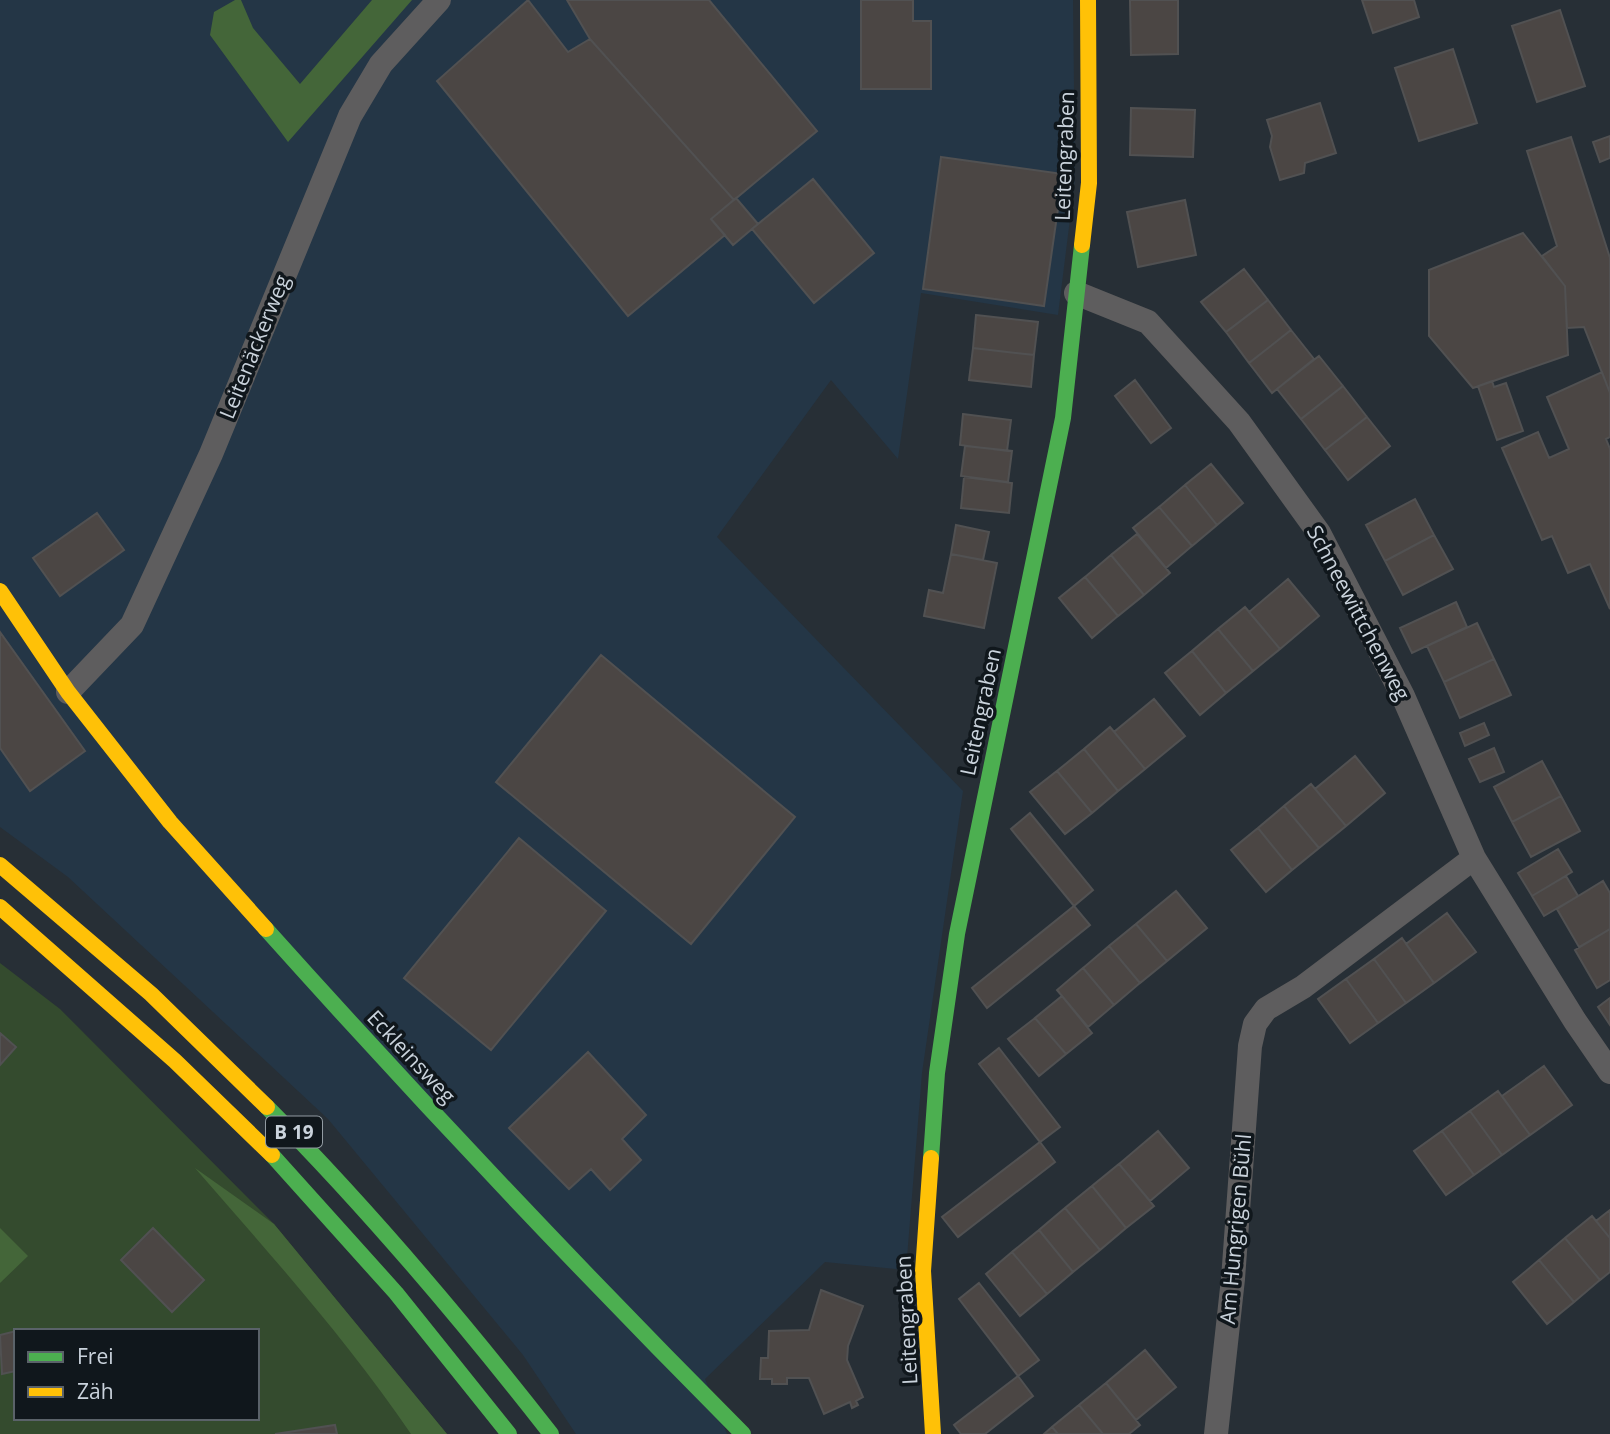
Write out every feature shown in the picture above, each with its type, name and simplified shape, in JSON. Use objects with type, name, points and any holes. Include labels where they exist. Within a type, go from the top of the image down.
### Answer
[{"type":"street","name":"Leitenäckerweg","points":[[68,692],[132,625],[211,454],[350,116],[381,64],[439,0]]},
{"type":"street","name":"Leitengraben","points":[[933,1434],[923,1271],[937,1073],[957,933],[1063,418],[1089,183],[1088,0]]},
{"type":"street","name":"Schneewittchenweg","points":[[1076,293],[1148,322],[1239,422],[1318,533],[1403,696],[1474,858],[1575,1021],[1610,1072]]},
{"type":"street","name":"Eckleinsweg","points":[[0,591],[68,692],[170,822],[352,1025],[591,1280],[743,1434]]},
{"type":"street","name":"Am Hungrigen Bühl","points":[[1216,1434],[1233,1279],[1250,1046],[1255,1024],[1266,1009],[1303,987],[1474,858]]},
{"type":"street","name":"B 19","points":[[0,865],[171,1012],[295,1132],[401,1248],[497,1363],[551,1434]]},
{"type":"street","name":"B 19","points":[[0,907],[139,1028],[275,1159],[370,1262],[509,1434]]},
{"type":"shaded area","points":[[0,0],[1073,0],[1075,179],[1058,315],[921,293],[898,459],[831,380],[717,537],[963,791],[922,1073],[906,1270],[825,1262],[705,1379],[727,1434],[576,1434],[523,1355],[328,1119],[68,877],[0,827]]},
{"type":"green space","points":[[235,0],[241,0],[253,28],[300,84],[372,0],[412,0],[288,142],[210,35],[214,12]]},
{"type":"green space","points":[[0,963],[60,1009],[274,1224],[447,1434],[0,1434]]},
{"type":"green space","points":[[195,1168],[274,1224],[447,1434],[411,1434],[334,1331]]},
{"type":"green space","points":[[0,1228],[28,1256],[0,1283]]},
{"type":"building","points":[[528,0],[568,52],[590,39],[734,200],[711,219],[725,235],[628,316],[437,81]]},
{"type":"building","points":[[567,0],[709,0],[817,131],[734,200],[590,39]]},
{"type":"building","points":[[861,0],[913,0],[913,21],[931,21],[931,89],[861,89]]},
{"type":"building","points":[[1130,0],[1178,0],[1178,54],[1131,55]]},
{"type":"building","points":[[1362,0],[1414,0],[1419,17],[1373,33]]},
{"type":"building","points":[[1560,10],[1585,86],[1537,102],[1512,26]]},
{"type":"building","points":[[1453,49],[1477,123],[1419,141],[1395,68]]},
{"type":"building","points":[[1320,103],[1336,153],[1305,163],[1304,173],[1280,180],[1270,147],[1272,136],[1267,120]]},
{"type":"building","points":[[1131,108],[1195,110],[1193,157],[1130,155]]},
{"type":"building","points":[[1610,136],[1610,158],[1600,162],[1593,142]]},
{"type":"building","points":[[1571,137],[1610,258],[1610,393],[1584,327],[1567,328],[1565,286],[1542,256],[1557,246],[1527,151]]},
{"type":"building","points":[[941,157],[1063,174],[1044,306],[923,289]]},
{"type":"building","points":[[813,179],[874,253],[814,303],[752,229]]},
{"type":"building","points":[[736,198],[758,224],[733,245],[711,219]]},
{"type":"building","points":[[1185,200],[1196,255],[1138,267],[1127,212]]},
{"type":"building","points":[[1523,233],[1565,286],[1568,355],[1473,388],[1429,336],[1429,270]]},
{"type":"building","points":[[1244,269],[1268,300],[1226,332],[1201,302]]},
{"type":"building","points":[[1268,300],[1291,330],[1249,363],[1226,332]]},
{"type":"building","points":[[976,315],[1038,322],[1034,355],[973,348]]},
{"type":"building","points":[[1291,330],[1314,359],[1272,393],[1249,363]]},
{"type":"building","points":[[973,348],[1034,355],[1031,387],[969,380]]},
{"type":"building","points":[[1319,356],[1343,386],[1301,419],[1277,389]]},
{"type":"building","points":[[1602,372],[1610,393],[1610,437],[1606,439],[1610,449],[1610,609],[1590,564],[1568,573],[1552,536],[1542,540],[1502,448],[1538,432],[1549,458],[1569,449],[1547,397]]},
{"type":"building","points":[[1135,380],[1171,428],[1151,443],[1115,396]]},
{"type":"building","points":[[1492,381],[1494,387],[1506,383],[1523,431],[1497,440],[1478,386]]},
{"type":"building","points":[[1343,386],[1367,417],[1325,450],[1301,419]]},
{"type":"building","points":[[963,414],[1011,420],[1007,451],[960,445]]},
{"type":"building","points":[[1367,417],[1390,446],[1348,480],[1325,450]]},
{"type":"building","points":[[965,446],[1012,451],[1008,482],[961,476]]},
{"type":"building","points":[[1211,464],[1243,503],[1217,525],[1185,485]]},
{"type":"building","points":[[964,477],[1012,483],[1009,513],[961,508]]},
{"type":"building","points":[[1185,485],[1217,525],[1192,546],[1159,507]]},
{"type":"building","points":[[1415,499],[1434,535],[1385,561],[1366,525]]},
{"type":"building","points":[[1159,507],[1192,546],[1166,568],[1133,528]]},
{"type":"building","points":[[97,513],[124,550],[60,596],[33,558]]},
{"type":"building","points":[[956,525],[989,532],[983,560],[951,554]]},
{"type":"building","points":[[1137,534],[1170,573],[1144,595],[1111,555]]},
{"type":"building","points":[[1434,535],[1453,569],[1403,595],[1385,561]]},
{"type":"building","points":[[951,554],[997,563],[984,628],[924,616],[929,590],[943,593]]},
{"type":"building","points":[[1111,555],[1144,595],[1118,616],[1085,577]]},
{"type":"building","points":[[1085,577],[1118,616],[1092,638],[1059,598]]},
{"type":"building","points":[[1288,579],[1319,616],[1280,649],[1249,612]]},
{"type":"building","points":[[1456,602],[1467,627],[1412,653],[1400,628]]},
{"type":"building","points":[[1245,607],[1280,649],[1253,671],[1218,629]]},
{"type":"building","points":[[1477,623],[1494,659],[1444,682],[1427,646]]},
{"type":"building","points":[[1218,629],[1253,671],[1226,693],[1192,651]]},
{"type":"building","points":[[0,632],[85,751],[30,791],[0,748]]},
{"type":"building","points":[[1192,651],[1226,693],[1200,715],[1165,673]]},
{"type":"building","points":[[601,655],[795,817],[691,944],[496,782]]},
{"type":"building","points":[[1494,659],[1511,695],[1460,718],[1444,682]]},
{"type":"building","points":[[1154,699],[1185,736],[1145,769],[1114,732]]},
{"type":"building","points":[[1484,723],[1489,735],[1465,746],[1460,733]]},
{"type":"building","points":[[1110,727],[1145,769],[1118,791],[1084,749]]},
{"type":"building","points":[[1494,748],[1504,772],[1480,782],[1469,759]]},
{"type":"building","points":[[1084,749],[1118,791],[1092,813],[1057,771]]},
{"type":"building","points":[[1355,756],[1385,793],[1346,826],[1315,789]]},
{"type":"building","points":[[1542,761],[1561,796],[1512,822],[1494,787]]},
{"type":"building","points":[[1057,771],[1092,813],[1065,834],[1030,792]]},
{"type":"building","points":[[1311,784],[1346,826],[1319,848],[1284,806]]},
{"type":"building","points":[[1561,796],[1580,831],[1531,857],[1512,822]]},
{"type":"building","points":[[1284,806],[1319,848],[1292,870],[1258,828]]},
{"type":"building","points":[[1030,813],[1093,890],[1074,906],[1011,829]]},
{"type":"building","points":[[1258,828],[1292,870],[1266,892],[1231,850]]},
{"type":"building","points":[[519,838],[606,911],[491,1050],[404,978]]},
{"type":"building","points":[[1558,849],[1572,872],[1532,896],[1518,873]]},
{"type":"building","points":[[1566,876],[1578,896],[1544,916],[1532,896]]},
{"type":"building","points":[[1603,881],[1610,893],[1610,929],[1579,947],[1557,909]]},
{"type":"building","points":[[1176,891],[1207,928],[1167,961],[1136,924]]},
{"type":"building","points":[[1074,906],[1090,925],[987,1008],[972,988]]},
{"type":"building","points":[[1447,913],[1476,952],[1434,983],[1406,944]]},
{"type":"building","points":[[1136,924],[1167,961],[1140,983],[1109,946]]},
{"type":"building","points":[[1610,929],[1610,980],[1597,988],[1575,950]]},
{"type":"building","points":[[1402,938],[1434,983],[1406,1003],[1374,959]]},
{"type":"building","points":[[1109,946],[1140,983],[1114,1005],[1083,968]]},
{"type":"building","points":[[1374,959],[1406,1003],[1378,1023],[1346,979]]},
{"type":"building","points":[[1083,968],[1114,1005],[1088,1027],[1057,990]]},
{"type":"building","points":[[1346,979],[1378,1023],[1350,1043],[1318,999]]},
{"type":"building","points":[[1062,996],[1092,1033],[1066,1054],[1035,1018]]},
{"type":"building","points":[[1610,998],[1610,1025],[1598,1007]]},
{"type":"building","points":[[1035,1018],[1066,1054],[1039,1076],[1008,1039]]},
{"type":"building","points":[[0,1033],[16,1047],[0,1065]]},
{"type":"building","points":[[999,1048],[1060,1127],[1040,1142],[979,1064]]},
{"type":"building","points":[[588,1052],[646,1115],[622,1139],[641,1160],[610,1190],[591,1169],[569,1189],[509,1128]]},
{"type":"building","points":[[1544,1066],[1572,1105],[1530,1135],[1502,1096]]},
{"type":"building","points":[[1498,1091],[1530,1135],[1502,1155],[1470,1111]]},
{"type":"building","points":[[1470,1111],[1502,1155],[1474,1175],[1442,1131]]},
{"type":"building","points":[[1158,1131],[1189,1168],[1150,1201],[1119,1164]]},
{"type":"building","points":[[1442,1131],[1474,1175],[1446,1195],[1414,1151]]},
{"type":"building","points":[[1040,1142],[1055,1162],[958,1237],[942,1217]]},
{"type":"building","points":[[1119,1164],[1154,1206],[1126,1228],[1092,1186]]},
{"type":"building","points":[[1092,1186],[1126,1228],[1100,1250],[1065,1208]]},
{"type":"building","points":[[1065,1208],[1100,1250],[1073,1272],[1039,1230]]},
{"type":"building","points":[[1610,1210],[1610,1238],[1596,1221]]},
{"type":"building","points":[[1592,1216],[1610,1238],[1610,1272],[1600,1280],[1565,1238]]},
{"type":"building","points":[[153,1228],[204,1280],[172,1312],[121,1260]]},
{"type":"building","points":[[1039,1230],[1073,1272],[1047,1294],[1012,1252]]},
{"type":"building","points":[[1565,1238],[1600,1280],[1574,1302],[1539,1260]]},
{"type":"building","points":[[1012,1252],[1047,1294],[1020,1316],[986,1274]]},
{"type":"building","points":[[1539,1260],[1574,1302],[1547,1324],[1513,1282]]},
{"type":"building","points":[[979,1283],[1039,1360],[1018,1376],[959,1299]]},
{"type":"building","points":[[821,1290],[863,1306],[848,1346],[847,1360],[863,1397],[856,1401],[858,1405],[852,1408],[850,1402],[824,1414],[809,1378],[787,1378],[787,1384],[772,1384],[772,1379],[760,1379],[761,1358],[768,1358],[769,1331],[809,1330]]},
{"type":"building","points":[[14,1332],[14,1371],[2,1374],[0,1335]]},
{"type":"building","points":[[1145,1350],[1176,1387],[1136,1420],[1106,1383]]},
{"type":"building","points":[[1018,1376],[1033,1396],[985,1434],[961,1434],[954,1425]]},
{"type":"building","points":[[1106,1383],[1140,1425],[1129,1434],[1103,1434],[1079,1405]]},
{"type":"building","points":[[1079,1405],[1103,1434],[1058,1434],[1052,1427]]},
{"type":"building","points":[[335,1425],[337,1434],[275,1434]]},
{"type":"building","points":[[1052,1427],[1058,1434],[1044,1434]]},
{"type":"traffic: fast","points":[[931,1158],[937,1073],[957,934],[1063,418],[1082,245]]},
{"type":"traffic: fast","points":[[266,929],[502,1185],[743,1434]]},
{"type":"traffic: fast","points":[[267,1107],[414,1266],[551,1434]]},
{"type":"traffic: fast","points":[[272,1155],[396,1293],[509,1434]]},
{"type":"traffic: slow","points":[[1082,245],[1089,183],[1088,0]]},
{"type":"traffic: slow","points":[[0,591],[68,692],[170,822],[266,929]]},
{"type":"traffic: slow","points":[[0,865],[151,994],[267,1107]]},
{"type":"traffic: slow","points":[[0,907],[175,1061],[272,1155]]},
{"type":"traffic: slow","points":[[931,1158],[923,1271],[933,1434]]}]
